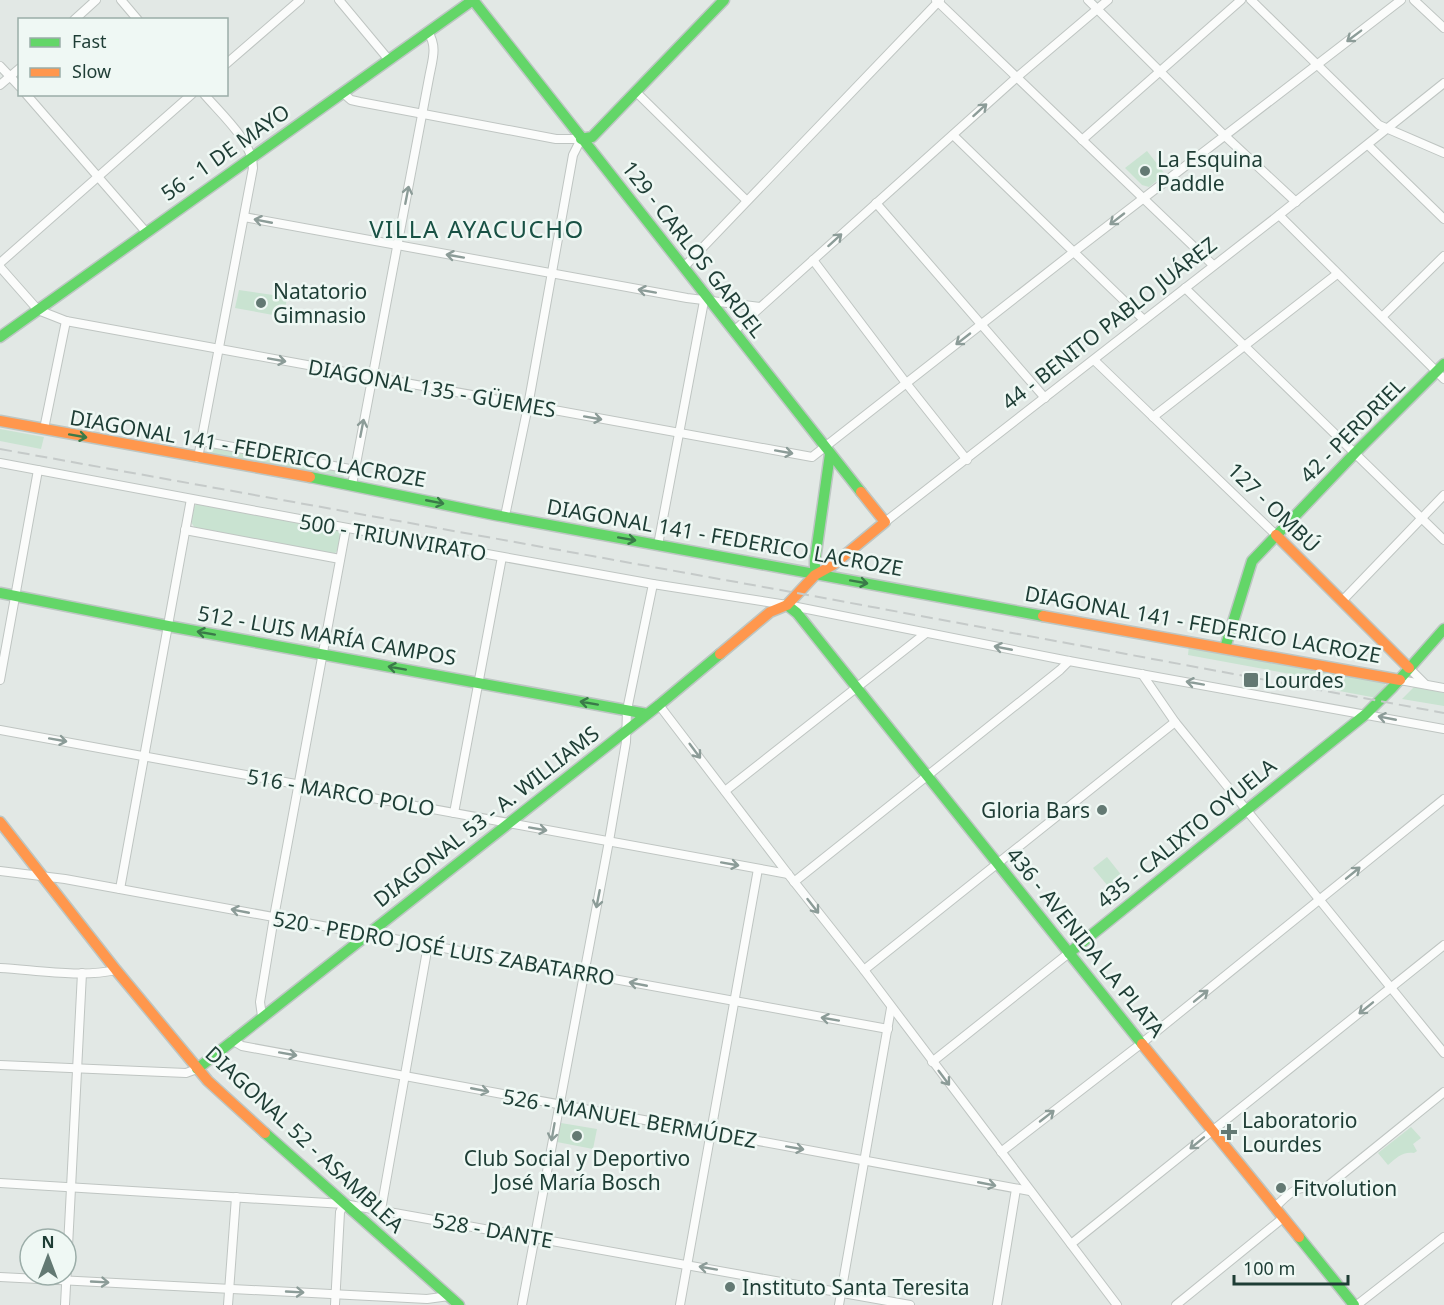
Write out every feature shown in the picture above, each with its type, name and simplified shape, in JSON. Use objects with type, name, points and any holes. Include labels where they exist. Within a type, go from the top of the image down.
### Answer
[{"type":"street","points":[[76,18],[96,0]]},
{"type":"street","points":[[121,0],[136,18]]},
{"type":"street","points":[[228,62],[300,0]]},
{"type":"street","points":[[339,0],[388,60]]},
{"type":"street","name":"56 - 1 DE MAYO","points":[[0,337],[473,0]]},
{"type":"street","name":"129 - CARLOS GARDEL","points":[[473,0],[684,267],[708,301],[885,522]]},
{"type":"street","points":[[343,93],[351,100],[556,139],[592,137],[724,0]]},
{"type":"street","points":[[1088,0],[1224,135],[1296,202]]},
{"type":"street","points":[[734,331],[1016,78],[1108,0]]},
{"type":"street","points":[[1082,140],[1241,0]]},
{"type":"street","points":[[1251,0],[1379,125],[1444,153]]},
{"type":"street","points":[[815,574],[814,560],[827,450],[906,383],[1401,0]]},
{"type":"street","points":[[1414,0],[1444,28]]},
{"type":"street","points":[[684,267],[939,1],[1016,78],[1213,266]]},
{"type":"street","points":[[352,485],[434,48],[433,40],[428,32]]},
{"type":"street","points":[[0,66],[18,85]]},
{"type":"street","points":[[0,85],[18,70]]},
{"type":"street","name":"44 - BENITO PABLO JUÁREZ","points":[[797,592],[815,574],[833,565],[1444,83]]},
{"type":"street","points":[[636,92],[746,200]]},
{"type":"street","points":[[28,96],[146,232]]},
{"type":"street","points":[[0,262],[190,96]]},
{"type":"street","points":[[198,458],[253,168],[252,156],[246,143],[206,96]]},
{"type":"street","points":[[953,135],[1144,320]]},
{"type":"street","points":[[505,516],[528,406],[573,155],[581,139]]},
{"type":"street","points":[[1368,145],[1444,219]]},
{"type":"street","points":[[876,203],[1045,398]]},
{"type":"street","points":[[1279,215],[1337,274],[1442,372]]},
{"type":"street","points":[[244,217],[552,274],[708,301],[760,307]]},
{"type":"street","points":[[1382,317],[1444,256]]},
{"type":"street","points":[[813,260],[967,460]]},
{"type":"street","points":[[0,267],[38,310]]},
{"type":"street","points":[[1153,417],[1337,274]]},
{"type":"street","points":[[1185,288],[1444,540]]},
{"type":"street","points":[[658,544],[708,301]]},
{"type":"street","name":"DIAGONAL 135 - GÜEMES","points":[[38,310],[66,321],[806,456],[816,456],[827,450]]},
{"type":"street","points":[[44,429],[66,321]]},
{"type":"street","name":"127 - OMBÚ","points":[[1094,360],[1343,600],[1426,685]]},
{"type":"street","name":"42 - PERDRIEL","points":[[1226,648],[1249,565],[1355,453],[1442,372]]},
{"type":"street","name":"DIAGONAL 141 - FEDERICO LACROZE","points":[[0,421],[352,485],[815,574],[1444,688]]},
{"type":"street","name":"DIAGONAL 141 - FEDERICO LACROZE","points":[[201,441],[355,470]]},
{"type":"street","name":"500 - TRIUNVIRATO","points":[[0,463],[502,557],[787,605],[1142,674],[1444,729]]},
{"type":"street","points":[[0,680],[38,470]]},
{"type":"street","points":[[1343,600],[1444,495]]},
{"type":"street","points":[[120,889],[191,499]]},
{"type":"street","points":[[262,1016],[260,1002],[274,917],[346,528]]},
{"type":"street","points":[[185,530],[340,559]]},
{"type":"street","points":[[454,813],[502,557]]},
{"type":"street","points":[[522,1305],[609,841],[626,742],[627,710],[653,584]]},
{"type":"street","name":"DIAGONAL 53 - A. WILLIAMS","points":[[197,1069],[659,705],[770,612],[787,605],[797,592]]},
{"type":"street","name":"512 - LUIS MARÍA CAMPOS","points":[[0,593],[647,714]]},
{"type":"street","name":"436 - AVENIDA LA PLATA","points":[[787,605],[797,613],[1355,1305]]},
{"type":"street","name":"435 - CALIXTO OYUELA","points":[[932,1062],[1366,714],[1400,680],[1444,629]]},
{"type":"street","points":[[725,791],[926,633]]},
{"type":"street","points":[[794,882],[1070,660]]},
{"type":"street","points":[[1142,674],[1175,723],[1444,1053]]},
{"type":"street","points":[[659,705],[864,970],[1117,1305]]},
{"type":"street","points":[[864,970],[1175,723]]},
{"type":"street","name":"516 - MARCO POLO","points":[[0,730],[788,874]]},
{"type":"street","points":[[1001,1152],[1142,1043],[1444,799]]},
{"type":"street","name":"DIAGONAL 52 - ASAMBLEA","points":[[0,822],[197,1069],[344,1204],[459,1305]]},
{"type":"street","points":[[680,1305],[758,869]]},
{"type":"street","name":"520 - PEDRO JOSÉ LUIS ZABATARRO","points":[[0,871],[41,874],[888,1029]]},
{"type":"street","points":[[381,1210],[429,945]]},
{"type":"street","points":[[1071,1244],[1444,945]]},
{"type":"street","points":[[0,968],[82,973],[116,970]]},
{"type":"street","points":[[69,1227],[82,973]]},
{"type":"street","points":[[839,1305],[891,1008]]},
{"type":"street","name":"526 - MANUEL BERMÚDEZ","points":[[232,1040],[242,1046],[1030,1191]]},
{"type":"street","points":[[0,1065],[186,1073],[197,1069]]},
{"type":"street","points":[[1275,1207],[1296,1190],[1306,1188],[1320,1191],[1324,1189],[1444,1092]]},
{"type":"street","name":"528 - DANTE","points":[[0,1183],[344,1204],[910,1305]]},
{"type":"street","points":[[997,1305],[1016,1189]]},
{"type":"street","points":[[228,1305],[236,1197]]},
{"type":"street","points":[[335,1305],[340,1212],[344,1204]]},
{"type":"street","points":[[1176,1305],[1283,1218]]},
{"type":"street","points":[[1355,1305],[1444,1237]]},
{"type":"street","points":[[0,1277],[18,1278]]},
{"type":"street","points":[[78,1281],[427,1299],[449,1296]]},
{"type":"street","points":[[65,1305],[66,1287]]},
{"type":"green space","name":"La Esquina Paddle","points":[[1147,151],[1165,174],[1149,187],[1142,185],[1125,168]]},
{"type":"green space","name":"Natatorio Gimnasio","points":[[239,290],[287,297],[284,317],[235,308]]},
{"type":"green space","points":[[0,429],[44,437],[41,449],[0,441]]},
{"type":"green space","points":[[213,448],[343,471],[344,480],[211,458],[210,452]]},
{"type":"green space","points":[[197,503],[337,528],[340,538],[339,546],[333,555],[195,528],[191,522]]},
{"type":"green space","points":[[1189,645],[1384,681],[1386,687],[1377,698],[1323,688],[1323,680],[1188,655]]},
{"type":"green space","points":[[1414,687],[1444,693],[1444,706],[1402,699]]},
{"type":"green space","points":[[1107,857],[1130,886],[1117,897],[1093,868]]},
{"type":"green space","name":"Club Social y Deportivo José María Bosch","points":[[561,1123],[597,1129],[593,1149],[557,1142]]},
{"type":"green space","points":[[1411,1127],[1421,1138],[1413,1144],[1417,1151],[1403,1154],[1388,1165],[1378,1153]]},
{"type":"railway","points":[[0,449],[1444,713]]},
{"type":"traffic: fast","points":[[0,337],[473,0]]},
{"type":"traffic: fast","points":[[473,0],[861,492]]},
{"type":"traffic: fast","points":[[581,139],[592,137],[724,0]]},
{"type":"traffic: fast","points":[[1225,648],[1252,561],[1444,364]]},
{"type":"traffic: fast","points":[[815,575],[815,560],[830,454]]},
{"type":"traffic: fast","points":[[310,477],[495,515],[1043,616]]},
{"type":"traffic: fast","points":[[0,593],[647,714]]},
{"type":"traffic: fast","points":[[787,605],[797,613],[1142,1044]]},
{"type":"traffic: fast","points":[[1069,953],[1366,714],[1444,629]]},
{"type":"traffic: fast","points":[[197,1069],[659,705],[720,654]]},
{"type":"traffic: fast","points":[[265,1133],[459,1305]]},
{"type":"traffic: fast","points":[[1299,1237],[1354,1305]]},
{"type":"traffic: slow","points":[[0,421],[310,477]]},
{"type":"traffic: slow","points":[[720,654],[770,612],[787,605],[815,575],[833,565],[885,522],[861,492]]},
{"type":"traffic: slow","points":[[1276,535],[1409,668]]},
{"type":"traffic: slow","points":[[1043,616],[1400,680]]},
{"type":"traffic: slow","points":[[0,822],[116,970],[208,1081],[265,1133]]},
{"type":"traffic: slow","points":[[1142,1044],[1299,1237]]},
{"type":"place","name":"La Esquina Paddle","points":[[1145,171]]},
{"type":"place","name":"Natatorio Gimnasio","points":[[261,303]]},
{"type":"place","name":"Lourdes","points":[[1251,680]]},
{"type":"place","name":"Gloria Bars","points":[[1102,810]]},
{"type":"place","name":"Laboratorio Lourdes","points":[[1229,1132]]},
{"type":"place","name":"Club Social y Deportivo José María Bosch","points":[[577,1136]]},
{"type":"place","name":"Fitvolution","points":[[1281,1188]]},
{"type":"place","name":"Instituto Santa Teresita","points":[[730,1287]]},
{"type":"district","name":"VILLA AYACUCHO","points":[[477,228]]}]
